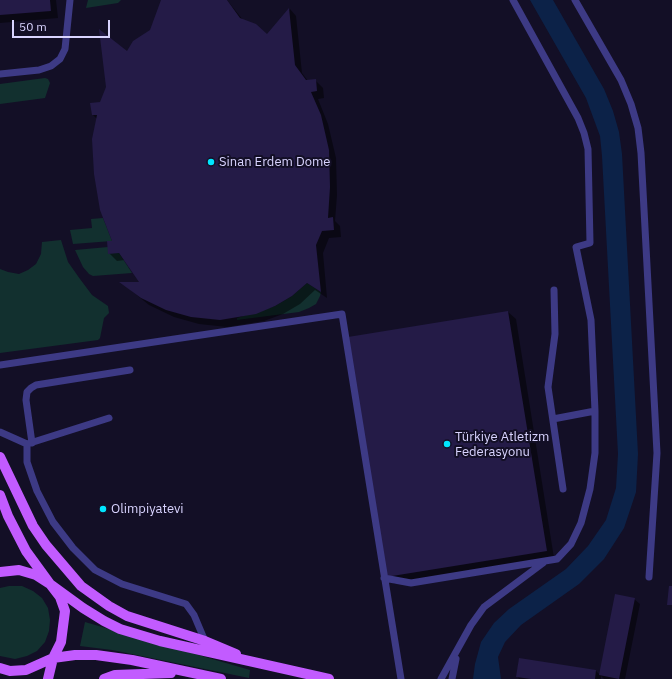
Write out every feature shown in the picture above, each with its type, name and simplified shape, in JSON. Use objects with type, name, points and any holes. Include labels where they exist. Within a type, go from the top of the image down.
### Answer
[{"type":"main road","points":[[0,457],[33,526],[46,545],[81,586],[109,606],[127,616],[205,641],[258,664]]},
{"type":"main road","points":[[0,494],[26,551],[60,597],[65,611],[61,642],[52,658],[48,679]]},
{"type":"main road","points":[[0,572],[20,570],[36,575],[92,614],[120,629],[160,641],[329,679]]},
{"type":"main road","points":[[0,668],[10,671],[26,670],[52,658],[75,655],[96,655],[132,660],[187,673],[221,679]]},
{"type":"main road","points":[[104,679],[115,674],[187,673]]},
{"type":"lane","points":[[0,74],[39,70],[50,66],[60,59],[65,49],[70,0]]},
{"type":"lane","points":[[384,578],[411,583],[557,559],[571,544],[581,523],[590,489],[595,454],[595,411],[591,320],[576,247],[590,243],[588,149],[584,133],[562,88],[513,0]]},
{"type":"lane","points":[[575,0],[626,92],[638,128],[642,153],[657,453],[649,577]]},
{"type":"lane","points":[[554,290],[555,334],[548,387],[563,488]]},
{"type":"lane","points":[[0,365],[342,314],[401,679]]},
{"type":"lane","points":[[130,370],[36,385],[31,388],[27,392],[26,400],[30,443],[27,462],[37,491],[53,522],[74,548],[95,570],[122,584],[186,604],[194,616],[205,641]]},
{"type":"lane","points":[[552,419],[595,411]]},
{"type":"lane","points":[[0,432],[30,443],[109,418]]},
{"type":"lane","points":[[441,679],[458,651],[471,625],[484,607],[545,562]]},
{"type":"lane","points":[[452,679],[458,651]]},
{"type":"green space","points":[[88,0],[121,0],[118,3],[86,8]]},
{"type":"green space","points":[[45,78],[48,79],[50,83],[45,98],[0,104],[0,84]]},
{"type":"green space","points":[[103,218],[112,241],[73,244],[70,230],[92,228],[91,219]]},
{"type":"green space","points":[[61,240],[68,262],[80,279],[92,295],[108,306],[109,313],[104,318],[100,338],[98,340],[0,353],[0,269],[19,274],[28,270],[36,264],[41,254],[42,242]]},
{"type":"green space","points":[[108,247],[119,253],[132,273],[93,276],[83,267],[75,250]]},
{"type":"green space","points":[[307,283],[321,292],[316,304],[309,308],[299,312],[237,320],[237,318],[275,306],[292,296]]},
{"type":"green space","points":[[22,586],[33,591],[42,598],[48,608],[50,620],[49,631],[45,642],[37,651],[27,656],[15,659],[0,656],[0,588]]},
{"type":"green space","points":[[85,622],[250,670],[249,678],[112,650],[80,646]]},
{"type":"water","points":[[530,0],[553,0],[604,89],[613,111],[619,132],[622,154],[638,454],[636,492],[624,528],[604,559],[579,584],[521,625],[505,642],[498,657],[501,679],[473,679],[475,664],[481,642],[494,623],[509,609],[566,569],[588,546],[606,520],[616,488],[618,454],[600,136],[586,98]]},
{"type":"building","points":[[0,0],[50,0],[51,11],[0,15]]},
{"type":"building","name":"Sinan Erdem Dome","points":[[161,0],[227,0],[240,18],[256,24],[267,34],[289,8],[295,65],[306,80],[316,79],[317,91],[311,92],[321,115],[329,150],[330,187],[328,218],[333,217],[334,230],[322,231],[316,245],[321,292],[307,283],[292,296],[275,306],[256,314],[220,320],[191,317],[166,310],[141,298],[119,282],[139,282],[119,253],[108,254],[107,241],[112,241],[100,210],[94,174],[92,139],[97,115],[92,115],[90,103],[100,102],[106,87],[99,29],[127,51],[133,41],[150,30]]},
{"type":"building","name":"Türkiye Atletizm Federasyonu","points":[[508,311],[547,551],[386,577],[348,337]]},
{"type":"building","points":[[669,586],[672,586],[672,605],[667,605]]},
{"type":"building","points":[[615,594],[635,598],[619,679],[599,675]]},
{"type":"building","points":[[519,658],[596,670],[595,679],[531,679],[516,677]]},
{"type":"place","name":"Sinan Erdem Dome","points":[[211,162]]},
{"type":"place","name":"Türkiye Atletizm Federasyonu","points":[[447,444]]},
{"type":"place","name":"Olimpiyatevi","points":[[103,509]]}]
